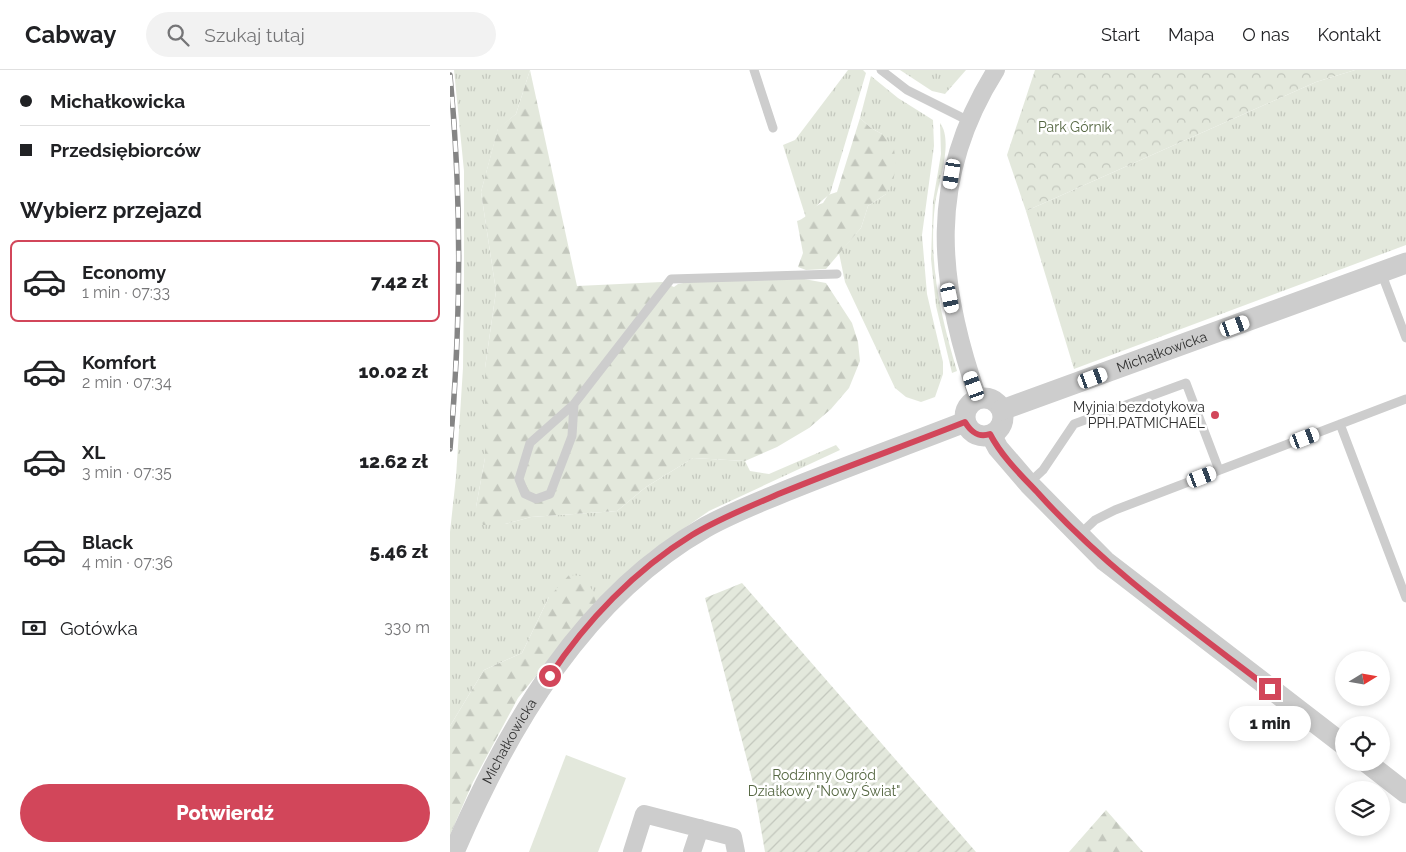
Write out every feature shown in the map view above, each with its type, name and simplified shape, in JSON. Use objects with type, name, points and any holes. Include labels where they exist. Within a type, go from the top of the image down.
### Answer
[{"type":"street","points":[[978,398],[960,344],[950,298],[945,259],[946,208],[952,174],[969,121],[996,70]]},
{"type":"street","name":"Michałkowicka","points":[[1002,410],[1406,262]]},
{"type":"street","points":[[978,398],[994,401],[1002,410],[1002,421],[999,428],[990,434],[980,436],[974,433],[965,422],[967,407],[978,398]]},
{"type":"street","name":"Michałkowicka","points":[[454,852],[491,772],[558,664],[603,609],[657,559],[690,536],[734,514],[803,484],[965,422]]},
{"type":"street","points":[[990,434],[998,448],[1029,484],[1078,536],[1135,585],[1335,738]]},
{"type":"street","points":[[1378,771],[1406,793]]},
{"type":"street","points":[[632,852],[644,814],[733,837],[736,852]]},
{"type":"street","points":[[692,852],[700,828]]},
{"type":"lane","points":[[754,70],[773,128]]},
{"type":"lane","points":[[881,70],[907,90],[969,121]]},
{"type":"lane","points":[[1381,272],[1406,338]]},
{"type":"lane","points":[[574,404],[572,436],[550,494],[536,499],[525,494],[519,478],[530,443],[574,404],[671,279],[837,274]]},
{"type":"lane","points":[[1029,484],[1043,470],[1074,424],[1186,382],[1219,470]]},
{"type":"lane","points":[[1078,536],[1096,520],[1115,510],[1406,399]]},
{"type":"lane","points":[[1340,424],[1406,598]]},
{"type":"green space","points":[[454,70],[530,70],[516,114],[498,129],[481,192],[496,291],[485,368],[485,458],[476,507],[505,524],[531,517],[617,511],[646,487],[693,458],[745,461],[750,471],[769,474],[836,445],[840,450],[709,511],[650,552],[596,602],[549,597],[522,653],[484,670],[450,726],[450,532],[456,477],[463,368],[464,278],[464,171]]},
{"type":"green space","points":[[530,70],[577,286],[662,282],[674,287],[678,284],[689,282],[804,279],[826,283],[852,323],[858,342],[860,361],[849,388],[831,409],[809,428],[777,447],[745,461],[693,458],[646,487],[617,511],[531,517],[505,524],[483,525],[476,507],[485,458],[485,368],[496,291],[481,192],[498,128],[516,114]]},
{"type":"green space","points":[[848,70],[863,70],[866,73],[830,194],[806,218],[783,145],[795,140]]},
{"type":"green space","points":[[900,70],[966,70],[945,94],[932,91]]},
{"type":"green space","name":"Park Górnik","points":[[1035,70],[1355,70],[1316,82],[1026,211],[1007,155]]},
{"type":"green space","points":[[1355,70],[1406,70],[1406,245],[1074,369],[1026,211],[1316,82]]},
{"type":"green space","points":[[871,76],[898,98],[933,120],[934,146],[922,235],[927,294],[943,362],[943,374],[935,397],[921,402],[906,397],[895,388],[845,282],[839,253],[861,228],[868,206],[886,194],[882,134],[871,128],[860,118]]},
{"type":"green space","points":[[860,118],[871,128],[882,134],[894,149],[896,164],[893,183],[886,194],[868,206],[861,228],[826,269],[806,270],[798,267],[803,253],[797,221],[823,203],[828,195],[837,192]]},
{"type":"green space","points":[[940,123],[946,140],[944,163],[935,205],[933,248],[937,290],[957,371],[952,373],[936,306],[931,259],[933,201],[941,154]]},
{"type":"green space","points":[[569,575],[583,576],[594,593],[596,602],[518,698],[473,782],[450,835],[450,726],[484,670],[522,653],[549,597]]},
{"type":"green space","name":"Rodzinny Ogród Działkowy \"Nowy Świat\"","points":[[742,583],[976,852],[765,852],[753,783],[705,598]]},
{"type":"green space","points":[[566,755],[626,778],[598,852],[529,852]]},
{"type":"green space","points":[[1106,810],[1143,852],[1069,852]]},
{"type":"railway","points":[[450,75],[457,168],[459,262],[454,403],[450,449]]},
{"type":"place","name":"Myjnia bezdotykowa PPH.PATMICHAEL","points":[[1215,415]]},
{"type":"route","points":[[550,676],[576,640],[603,609],[657,559],[690,536],[759,502],[965,422],[968,428],[980,436],[990,434],[998,448],[1029,484],[1060,518],[1105,561],[1270,689]]}]
